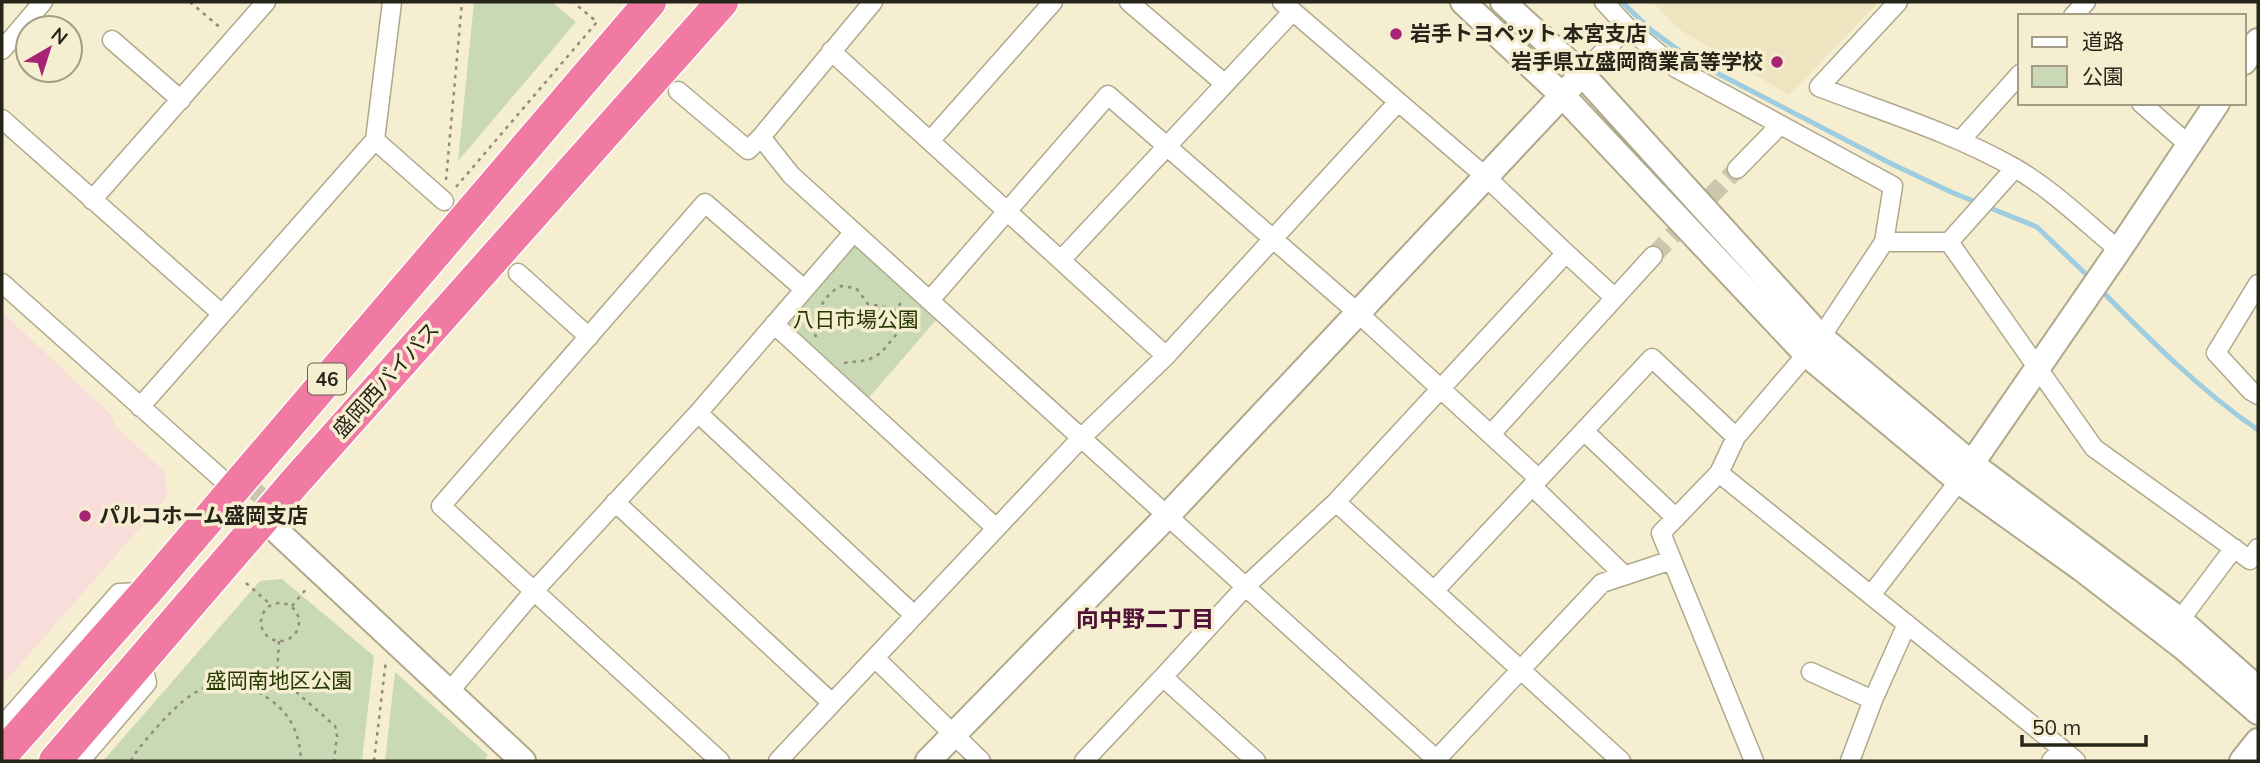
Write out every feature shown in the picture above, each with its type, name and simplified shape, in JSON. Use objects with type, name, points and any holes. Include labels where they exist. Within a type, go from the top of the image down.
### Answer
[{"type":"highway","name":"盛岡西バイパス","points":[[2,755],[146,592],[650,2]]},
{"type":"highway","name":"盛岡西バイパス","points":[[55,761],[264,519],[722,2]]},
{"type":"street","points":[[2,50],[43,2]]},
{"type":"street","points":[[92,200],[267,2]]},
{"type":"street","points":[[678,91],[748,150],[873,2]]},
{"type":"street","points":[[930,141],[1053,2]]},
{"type":"street","points":[[1129,2],[1225,84]]},
{"type":"street","points":[[1463,2],[1562,95],[1814,345],[2258,712]]},
{"type":"street","points":[[1503,2],[1582,74],[1814,345]]},
{"type":"street","points":[[1604,2],[1627,27],[1676,68],[1893,186],[1884,242],[1814,345],[1736,437],[1719,472],[1661,534],[1754,761]]},
{"type":"street","points":[[1898,2],[1819,87],[1959,141],[2015,168],[2054,195],[2105,270]]},
{"type":"street","points":[[139,407],[375,140],[390,3]]},
{"type":"street","points":[[1061,260],[1225,84],[1287,6],[1486,177],[1615,298]]},
{"type":"street","points":[[928,761],[1168,515],[1627,27]]},
{"type":"street","points":[[112,40],[181,100]]},
{"type":"street","points":[[2246,59],[2258,41]]},
{"type":"street","points":[[831,51],[1166,356]]},
{"type":"street","points":[[1959,141],[2018,76]]},
{"type":"street","points":[[930,300],[1108,95],[1358,313],[1491,434],[1624,575]]},
{"type":"street","points":[[778,761],[1082,437],[1166,356],[1398,102]]},
{"type":"street","points":[[2143,105],[2189,145]]},
{"type":"street","points":[[1871,595],[1965,472],[2216,105]]},
{"type":"street","points":[[2,119],[222,314]]},
{"type":"street","points":[[1737,169],[1780,125]]},
{"type":"street","points":[[761,137],[791,175],[853,233],[1082,437],[1437,761],[1602,583],[1672,560]]},
{"type":"street","points":[[375,140],[444,201]]},
{"type":"street","points":[[1884,242],[1949,242],[2015,168]]},
{"type":"street","points":[[720,761],[441,506],[705,203],[804,289]]},
{"type":"street","points":[[449,692],[534,591],[698,413],[853,233]]},
{"type":"street","points":[[1949,242],[2094,448],[2250,559],[2258,548]]},
{"type":"street","points":[[1084,761],[1246,586],[1336,502],[1566,253]]},
{"type":"street","points":[[1491,434],[1653,256]]},
{"type":"street","points":[[517,273],[589,337]]},
{"type":"street","points":[[2258,284],[2216,353],[2251,391],[2258,395]]},
{"type":"street","points":[[5,291],[233,489]]},
{"type":"street","points":[[774,324],[996,528]]},
{"type":"street","points":[[1434,591],[1652,358],[1736,437]]},
{"type":"street","points":[[698,413],[914,615]]},
{"type":"street","points":[[1584,431],[1676,518]]},
{"type":"street","points":[[1719,472],[1906,624],[2057,755],[2076,761]]},
{"type":"street","points":[[1965,472],[2180,621],[2258,689]]},
{"type":"street","points":[[615,502],[832,703]]},
{"type":"street","points":[[1336,502],[1621,761]]},
{"type":"street","points":[[264,519],[523,761]]},
{"type":"street","points":[[2180,621],[2234,548]]},
{"type":"street","points":[[2,726],[119,593],[146,592]]},
{"type":"street","points":[[1850,761],[1906,624]]},
{"type":"street","points":[[875,658],[981,761]]},
{"type":"street","points":[[79,761],[147,683],[142,661]]},
{"type":"street","points":[[1811,672],[1873,700]]},
{"type":"street","points":[[1163,677],[1256,761]]},
{"type":"street","points":[[2242,761],[2258,741]]},
{"type":"path","points":[[190,2],[234,39]]},
{"type":"path","points":[[444,201],[462,2]]},
{"type":"path","points":[[444,201],[597,22],[573,2]]},
{"type":"path","points":[[813,325],[828,295],[841,286],[856,288],[868,304],[886,306],[897,315],[902,328]]},
{"type":"path","points":[[893,312],[902,302]]},
{"type":"path","points":[[839,367],[847,362],[868,360],[881,353],[914,313]]},
{"type":"path","points":[[246,583],[271,604]]},
{"type":"path","points":[[292,606],[307,587]]},
{"type":"path","points":[[279,602],[292,606],[299,616],[299,629],[290,638],[279,641],[266,635],[261,624],[263,612],[271,604],[279,602]]},
{"type":"path","points":[[277,675],[279,641]]},
{"type":"path","points":[[374,761],[387,657]]},
{"type":"path","points":[[256,689],[277,675]]},
{"type":"path","points":[[277,675],[335,726],[334,761]]},
{"type":"path","points":[[131,761],[134,754],[185,698],[203,688],[228,683],[256,689],[278,705],[292,722],[299,743],[300,761]]},
{"type":"shaded area","name":"岩手県立盛岡商業高等学校","points":[[1652,2],[1879,2],[1789,95],[1677,28]]},
{"type":"shaded area","points":[[2,312],[111,415],[116,427],[165,472],[167,497],[2,685]]},
{"type":"green space","points":[[474,2],[552,2],[576,22],[458,161]]},
{"type":"green space","name":"八日市場公園","points":[[847,247],[856,247],[937,319],[866,401],[783,322]]},
{"type":"green space","name":"盛岡南地区公園","points":[[282,579],[374,656],[362,761],[103,761],[260,581]]},
{"type":"green space","name":"盛岡南地区公園","points":[[395,672],[488,755],[483,761],[385,761]]},
{"type":"waterway","points":[[1622,2],[1651,30],[1692,60],[1892,164],[1951,192],[2037,227],[2091,279]]},
{"type":"waterway","points":[[2100,289],[2195,381],[2258,430]]},
{"type":"tunnel","points":[[1653,256],[1737,169]]},
{"type":"tunnel","points":[[229,469],[290,521]]},
{"type":"place","name":"岩手トヨペット 本宮支店","points":[[1396,34]]},
{"type":"place","name":"岩手県立盛岡商業高等学校","points":[[1777,62]]},
{"type":"place","name":"パルコホーム盛岡支店","points":[[85,516]]},
{"type":"district","name":"向中野二丁目","points":[[1145,619]]}]
